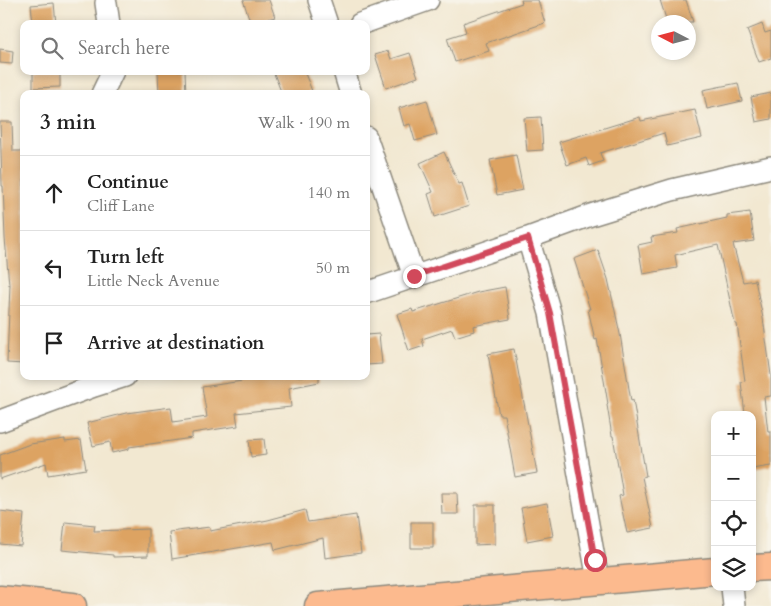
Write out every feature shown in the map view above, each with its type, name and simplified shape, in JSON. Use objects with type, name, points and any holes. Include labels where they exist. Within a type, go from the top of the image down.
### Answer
[{"type":"main road","points":[[756,568],[771,567]]},
{"type":"main road","points":[[318,606],[711,571]]},
{"type":"main road","points":[[0,599],[73,606]]},
{"type":"street","points":[[319,0],[326,20]]},
{"type":"street","points":[[370,20],[428,0]]},
{"type":"street","points":[[104,90],[111,75]]},
{"type":"street","points":[[345,75],[350,90]]},
{"type":"street","points":[[370,149],[414,276]]},
{"type":"street","points":[[370,292],[591,215],[672,190],[771,167]]},
{"type":"street","points":[[528,238],[550,313],[598,580]]},
{"type":"street","points":[[0,420],[93,381]]},
{"type":"street","points":[[732,591],[734,606]]},
{"type":"building","points":[[243,0],[269,0],[275,17],[265,20],[250,20]]},
{"type":"building","points":[[521,0],[538,0],[545,23],[486,43],[489,51],[455,62],[447,38],[466,32],[463,23],[522,3]]},
{"type":"building","points":[[660,0],[686,0],[691,15],[665,15]]},
{"type":"building","points":[[54,3],[56,20],[33,20],[31,5]]},
{"type":"building","points":[[762,24],[765,33],[771,31],[771,58],[759,62],[747,30]]},
{"type":"building","points":[[0,49],[13,51],[12,64],[0,63]]},
{"type":"building","points":[[388,51],[391,59],[410,53],[418,77],[386,88],[375,55]]},
{"type":"building","points":[[33,75],[60,75],[60,87],[33,88]]},
{"type":"building","points":[[158,75],[185,75],[186,90],[159,90]]},
{"type":"building","points":[[275,75],[306,75],[312,90],[280,90]]},
{"type":"building","points":[[738,83],[742,101],[707,109],[703,90]]},
{"type":"building","points":[[771,93],[771,119],[756,122],[751,97]]},
{"type":"building","points":[[427,100],[437,135],[415,141],[410,124],[404,126],[399,108]]},
{"type":"building","points":[[695,110],[702,138],[667,146],[664,133],[600,153],[603,161],[589,166],[586,158],[567,165],[559,142],[640,117],[641,121]]},
{"type":"building","points":[[541,117],[543,150],[527,151],[524,118]]},
{"type":"building","points":[[0,122],[12,122],[13,151],[20,151],[20,364],[7,363],[10,284],[2,186]]},
{"type":"building","points":[[444,152],[459,184],[462,183],[469,206],[435,217],[428,194],[433,192],[420,163]]},
{"type":"building","points":[[516,155],[523,190],[497,195],[490,160]]},
{"type":"building","points":[[750,212],[754,241],[733,244],[743,282],[755,280],[763,318],[771,375],[771,396],[764,397],[768,432],[771,432],[771,466],[756,468],[756,411],[745,411],[741,382],[745,381],[737,324],[735,324],[718,245],[675,255],[677,268],[643,274],[638,245],[652,242],[651,237],[678,233],[677,229],[727,218],[727,215]]},
{"type":"building","points":[[598,250],[608,279],[620,334],[646,476],[642,477],[653,528],[627,533],[619,496],[623,495],[597,339],[595,340],[588,309],[590,309],[574,259]]},
{"type":"building","points":[[505,287],[510,319],[473,326],[474,331],[455,337],[452,329],[422,339],[424,346],[409,351],[397,314],[412,309],[413,312],[478,292]]},
{"type":"building","points":[[379,334],[382,364],[370,365],[370,335]]},
{"type":"building","points":[[514,349],[537,473],[515,477],[504,415],[499,415],[488,354]]},
{"type":"building","points":[[319,380],[319,382],[289,388],[291,407],[236,413],[238,426],[192,433],[192,438],[129,447],[129,449],[112,453],[110,442],[93,446],[87,423],[126,413],[171,407],[173,422],[207,417],[202,387],[242,381]]},
{"type":"building","points":[[65,439],[65,442],[81,440],[86,469],[48,475],[46,463],[0,479],[0,455],[30,444]]},
{"type":"building","points":[[264,439],[266,455],[251,457],[249,440]]},
{"type":"building","points":[[441,493],[457,493],[458,514],[442,514]]},
{"type":"building","points":[[547,503],[553,536],[527,541],[521,508]]},
{"type":"building","points":[[475,505],[495,505],[495,544],[475,545]]},
{"type":"building","points":[[305,510],[308,522],[356,515],[361,553],[325,558],[323,538],[275,550],[273,542],[172,559],[169,532],[210,527],[210,531],[268,520]]},
{"type":"building","points":[[0,511],[24,514],[21,546],[0,544]]},
{"type":"building","points":[[65,522],[95,525],[94,531],[148,529],[148,556],[113,557],[113,555],[62,550]]},
{"type":"building","points":[[411,522],[433,522],[433,548],[411,548]]},
{"type":"route","points":[[414,276],[528,238],[550,313],[595,560]]}]
